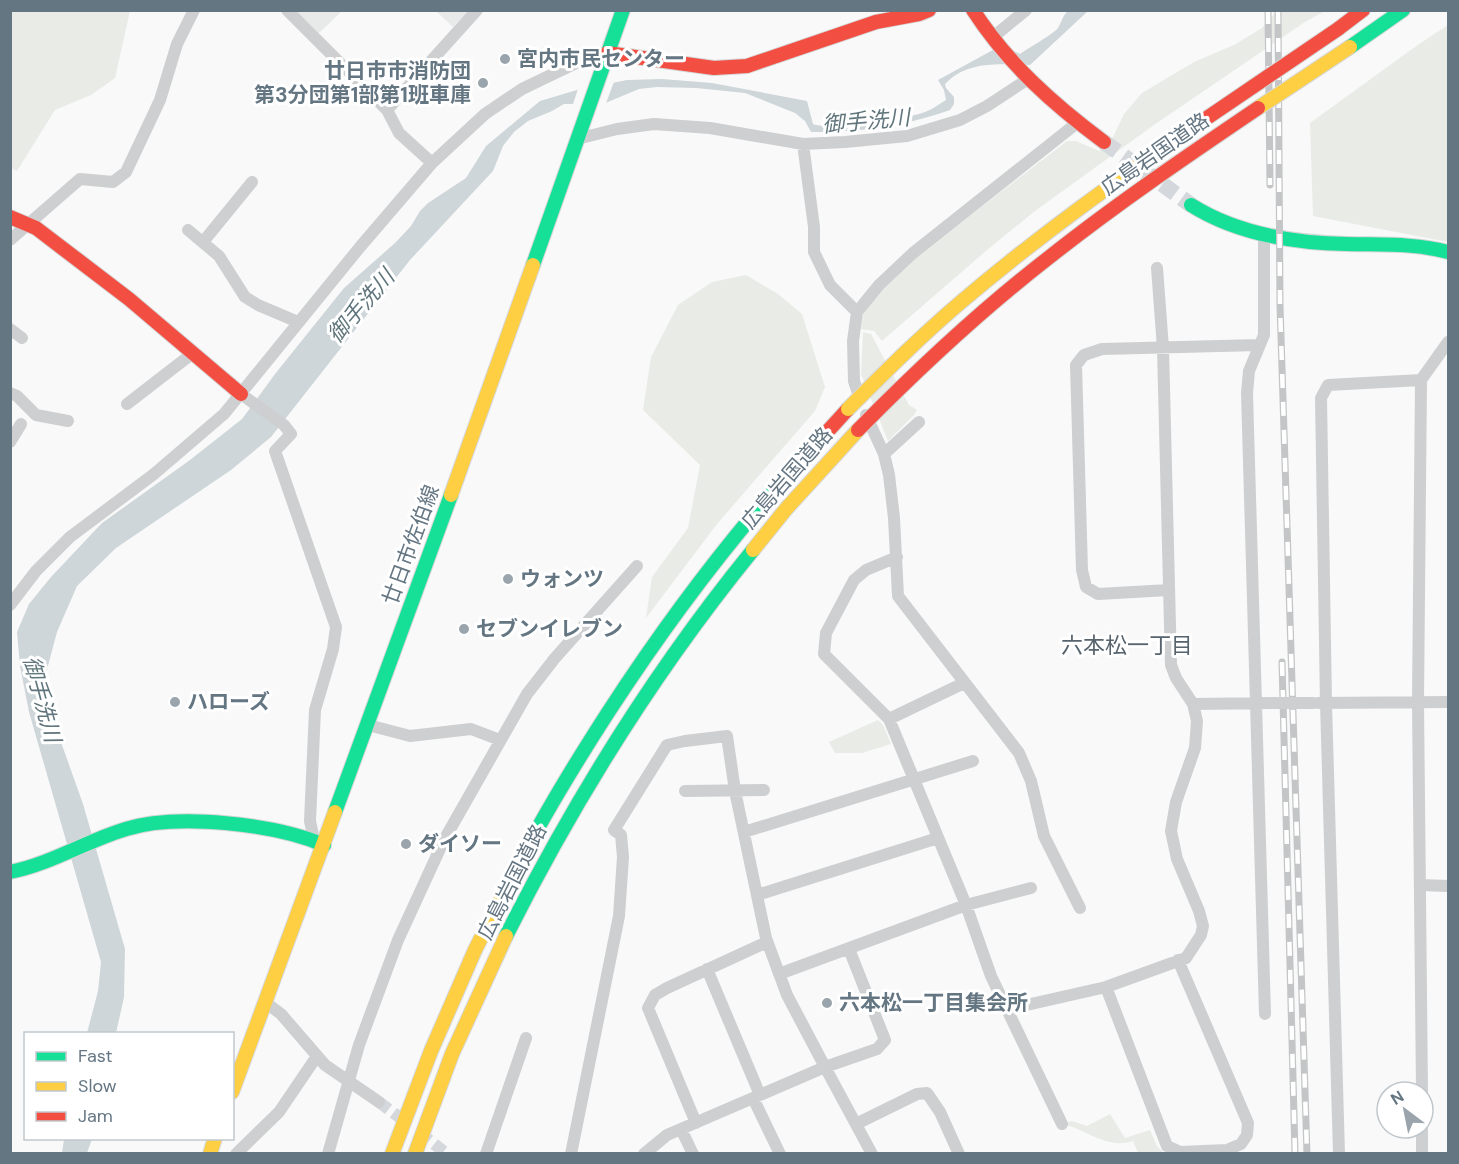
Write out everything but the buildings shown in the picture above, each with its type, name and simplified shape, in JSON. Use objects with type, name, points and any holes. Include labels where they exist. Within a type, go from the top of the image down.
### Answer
[{"type":"main road","name":"廿日市佐伯線","points":[[234,1087],[266,1002],[319,842],[368,725],[421,580],[622,10]]},
{"type":"main road","points":[[607,53],[714,68],[747,66],[876,22],[920,14],[929,10]]},
{"type":"main road","points":[[973,10],[992,38],[1025,76],[1077,123],[1104,142]]},
{"type":"main road","name":"広島岩国道路","points":[[392,1154],[418,1080],[442,1022],[525,852],[588,743],[658,638],[733,537],[788,473],[848,409],[952,310],[1049,229],[1144,160],[1364,10]]},
{"type":"main road","name":"広島岩国道路","points":[[415,1154],[447,1069],[511,927],[554,844],[607,754],[676,651],[790,503],[858,430],[966,326],[1062,246],[1163,173],[1403,10]]},
{"type":"main road","points":[[1191,205],[1229,226],[1264,233],[1316,242],[1406,245],[1449,252]]},
{"type":"main road","points":[[10,217],[36,228],[129,299],[245,397]]},
{"type":"main road","points":[[10,872],[28,868],[99,838],[148,823],[192,820],[294,834],[319,842]]},
{"type":"street","points":[[10,240],[80,179],[113,182],[126,172],[160,100],[177,44],[194,10]]},
{"type":"street","points":[[287,10],[387,110],[399,133],[432,163]]},
{"type":"street","points":[[387,110],[477,10]]},
{"type":"street","points":[[992,38],[1026,10]]},
{"type":"street","points":[[10,605],[36,571],[70,537],[154,474],[245,397],[298,322],[432,163],[485,114],[522,89],[576,63],[607,53]]},
{"type":"street","points":[[578,135],[654,124],[710,128],[803,144],[845,142],[916,133],[960,120],[987,106],[1025,76]]},
{"type":"street","points":[[1077,123],[913,253],[879,285],[857,312],[853,341],[854,381],[864,411],[884,454],[894,518],[898,596],[1019,753],[1030,781],[1044,836],[1080,908]]},
{"type":"street","points":[[803,144],[814,227],[814,252],[830,285],[857,312]]},
{"type":"street","points":[[203,242],[252,182]]},
{"type":"street","points":[[188,230],[219,256],[245,297],[298,322]]},
{"type":"street","points":[[1264,233],[1264,334],[1249,371],[1247,393],[1265,1014]]},
{"type":"street","points":[[1009,1009],[1106,987],[1186,958],[1201,935],[1203,926],[1177,859],[1171,831],[1176,802],[1195,748],[1197,721],[1193,704],[1176,678],[1171,665],[1164,348],[1157,268]]},
{"type":"street","points":[[10,329],[22,338]]},
{"type":"street","points":[[1422,1080],[1418,702],[1421,380],[1449,342]]},
{"type":"street","points":[[1169,590],[1098,594],[1086,587],[1082,570],[1076,365],[1084,355],[1102,349],[1259,345]]},
{"type":"street","points":[[128,404],[193,353]]},
{"type":"street","points":[[1339,1154],[1320,703],[1321,398],[1328,385],[1421,380]]},
{"type":"street","points":[[10,393],[17,396],[36,415],[68,421]]},
{"type":"street","points":[[245,397],[284,425],[291,434],[275,451],[336,627],[333,650],[315,710],[310,812],[319,842]]},
{"type":"street","points":[[884,454],[919,422]]},
{"type":"street","points":[[10,442],[21,424]]},
{"type":"street","points":[[897,557],[866,570],[854,580],[826,633],[824,654],[889,719],[966,905],[991,976],[1009,1009],[1062,1124]]},
{"type":"street","points":[[328,1154],[359,1045],[398,940],[444,840],[527,694],[555,658],[637,566]]},
{"type":"street","points":[[889,719],[964,683]]},
{"type":"street","points":[[1193,704],[1449,702]]},
{"type":"street","points":[[368,725],[405,736],[471,729],[500,740]]},
{"type":"street","points":[[572,1154],[619,916],[623,857],[621,835],[614,830],[667,745],[727,736],[735,790],[767,942],[787,995],[858,1123],[872,1154]]},
{"type":"street","points":[[744,832],[973,760]]},
{"type":"street","points":[[685,791],[764,790]]},
{"type":"street","points":[[757,895],[938,838]]},
{"type":"street","points":[[1420,885],[1449,886]]},
{"type":"street","points":[[780,974],[966,905],[1031,888]]},
{"type":"street","points":[[696,1123],[648,1008],[655,995],[767,942]]},
{"type":"street","points":[[644,1154],[667,1135],[825,1066],[877,1049],[885,1040],[849,949]]},
{"type":"street","points":[[1106,987],[1167,1146],[1180,1152],[1227,1150],[1241,1144],[1247,1135],[1248,1123],[1178,960]]},
{"type":"street","points":[[707,969],[780,1154]]},
{"type":"street","points":[[266,1002],[280,1014],[317,1056],[379,1102]]},
{"type":"street","points":[[486,1154],[526,1038]]},
{"type":"street","points":[[236,1154],[279,1112],[317,1056]]},
{"type":"street","points":[[858,1123],[917,1094],[927,1093],[940,1112],[959,1154]]},
{"type":"street","points":[[681,1129],[693,1154]]},
{"type":"shaded area","points":[[11,10],[130,11],[115,78],[91,95],[55,110],[17,171],[10,168]]},
{"type":"shaded area","points":[[295,11],[342,11],[319,33]]},
{"type":"shaded area","points":[[436,11],[468,11],[453,27]]},
{"type":"shaded area","points":[[1277,11],[1325,11],[1305,22],[1154,125],[1035,211],[882,341],[874,331],[861,329],[863,314],[882,289],[916,257],[1067,141],[1076,141],[1099,151],[1108,147],[1124,114],[1142,93],[1194,62],[1234,45],[1262,28]]},
{"type":"shaded area","points":[[1448,25],[1448,242],[1313,216],[1310,123]]},
{"type":"shaded area","points":[[746,275],[778,294],[802,314],[825,387],[815,411],[717,524],[646,618],[652,577],[688,528],[700,465],[643,410],[651,357],[678,305],[712,282]]},
{"type":"shaded area","points":[[863,332],[871,334],[909,405],[917,410],[888,441],[861,374]]},
{"type":"shaded area","points":[[878,720],[883,725],[891,744],[862,753],[835,753],[829,742]]},
{"type":"shaded area","points":[[1110,1114],[1125,1138],[1150,1130],[1157,1146],[1164,1153],[1138,1153],[1133,1141],[1114,1143],[1105,1141],[1062,1124],[1072,1121],[1087,1126]]},
{"type":"water","name":"御手洗川","points":[[1068,11],[1088,11],[1030,65],[985,65],[963,71],[945,84],[954,97],[954,104],[950,110],[898,124],[864,130],[811,132],[805,121],[795,113],[745,93],[657,87],[639,89],[603,104],[564,104],[528,121],[514,132],[503,146],[493,171],[410,260],[271,437],[231,470],[116,548],[77,586],[57,632],[46,673],[51,714],[83,804],[125,949],[124,997],[116,1032],[87,1032],[98,991],[101,962],[29,712],[20,666],[17,632],[29,604],[102,523],[190,460],[242,419],[344,288],[395,243],[428,203],[466,178],[486,146],[540,101],[577,90],[627,80],[662,79],[712,83],[807,101],[813,124],[822,126],[886,121],[916,115],[933,108],[946,100],[944,90],[938,80],[1002,45],[1020,54],[1055,31]]},
{"type":"water","points":[[64,1140],[92,1140],[87,1153],[62,1153]]},
{"type":"pier","points":[[615,79],[605,106],[572,107],[579,86]]},
{"type":"tunnel","points":[[1104,142],[1191,205]]},
{"type":"tunnel","points":[[379,1102],[407,1123]]},
{"type":"tunnel","points":[[420,1133],[447,1154]]},
{"type":"railway","points":[[1268,10],[1270,185]]},
{"type":"railway","points":[[1278,10],[1280,305],[1307,1154]]},
{"type":"railway","points":[[1282,662],[1295,1154]]},
{"type":"traffic: fast","points":[[533,265],[623,10]]},
{"type":"traffic: fast","points":[[1350,47],[1403,10]]},
{"type":"traffic: fast","points":[[1191,205],[1246,230],[1286,239],[1306,242],[1410,246],[1448,252]]},
{"type":"traffic: fast","points":[[516,869],[572,769],[652,647],[697,585],[795,467]]},
{"type":"traffic: fast","points":[[335,812],[451,495]]},
{"type":"traffic: fast","points":[[506,936],[560,835],[619,736],[683,641],[753,550]]},
{"type":"traffic: fast","points":[[10,872],[40,864],[126,829],[147,824],[198,821],[253,826],[280,831],[324,845]]},
{"type":"traffic: slow","points":[[1258,108],[1350,47]]},
{"type":"traffic: slow","points":[[848,409],[932,328],[989,278],[1077,210],[1198,124]]},
{"type":"traffic: slow","points":[[451,495],[533,265]]},
{"type":"traffic: slow","points":[[753,550],[786,509],[858,430]]},
{"type":"traffic: slow","points":[[234,1087],[335,812]]},
{"type":"traffic: slow","points":[[392,1154],[431,1051],[475,950],[516,869]]},
{"type":"traffic: slow","points":[[415,1154],[452,1054],[506,936]]},
{"type":"traffic: slow","points":[[210,1154],[214,1140]]},
{"type":"traffic: jam","points":[[607,53],[714,68],[747,66],[876,22],[929,10]]},
{"type":"traffic: jam","points":[[973,10],[1001,48],[1032,82],[1104,142]]},
{"type":"traffic: jam","points":[[1338,29],[1363,10]]},
{"type":"traffic: jam","points":[[1198,124],[1338,29]]},
{"type":"traffic: jam","points":[[858,430],[950,341],[1022,279],[1125,200],[1258,108]]},
{"type":"traffic: jam","points":[[10,217],[36,228],[129,299],[241,394]]},
{"type":"traffic: jam","points":[[795,467],[848,409]]},
{"type":"place","name":"宮内市民センター","points":[[505,59]]},
{"type":"place","name":"廿日市市消防団 第3分団第1部第1班車庫","points":[[483,83]]},
{"type":"place","name":"ウォンツ","points":[[508,579]]},
{"type":"place","name":"セブンイレブン","points":[[464,629]]},
{"type":"place","name":"ハローズ","points":[[175,702]]},
{"type":"place","name":"ダイソー","points":[[406,844]]},
{"type":"place","name":"六本松一丁目集会所","points":[[827,1003]]},
{"type":"district","name":"六本松一丁目","points":[[1127,645]]}]
